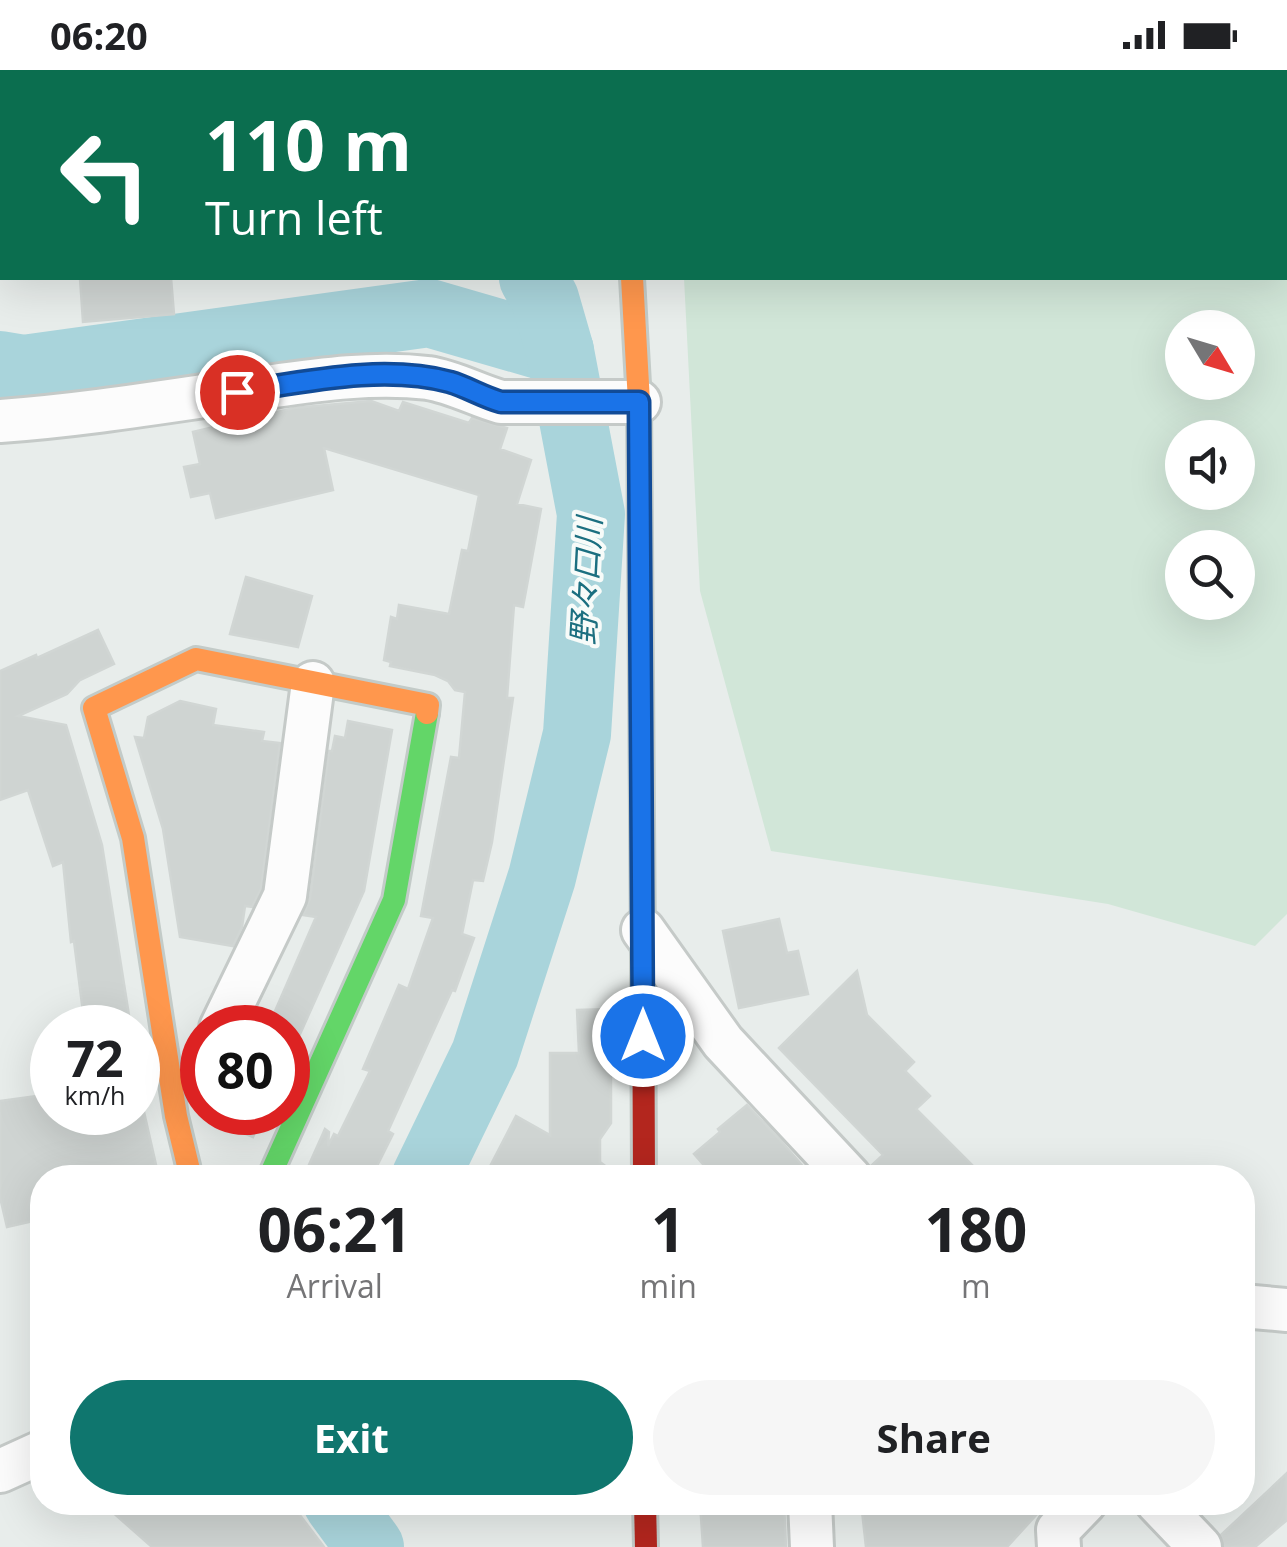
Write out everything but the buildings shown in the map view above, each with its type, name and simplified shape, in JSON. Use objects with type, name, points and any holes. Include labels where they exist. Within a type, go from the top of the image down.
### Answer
[{"type":"main road","points":[[632,280],[639,402],[644,1165]]},
{"type":"main road","points":[[180,1037],[133,838],[94,708],[196,659],[428,705],[394,900],[275,1165]]},
{"type":"main road","points":[[180,1094],[176,1116],[180,1133]]},
{"type":"main road","points":[[181,1135],[188,1165]]},
{"type":"main road","points":[[646,1515],[646,1547]]},
{"type":"street","points":[[0,421],[382,375],[454,383],[501,402],[639,402]]},
{"type":"street","points":[[232,1005],[284,896],[313,683]]},
{"type":"street","points":[[643,930],[723,1042],[838,1165]]},
{"type":"street","points":[[1255,1307],[1287,1310]]},
{"type":"street","points":[[0,1472],[30,1458]]},
{"type":"street","points":[[811,1515],[812,1547]]},
{"type":"street","points":[[1059,1547],[1058,1530],[1073,1515]]},
{"type":"street","points":[[1169,1515],[1200,1547]]},
{"type":"green space","points":[[684,280],[1287,280],[1287,914],[1255,946],[1108,904],[771,851],[700,591]]},
{"type":"waterway","name":"野々口川","points":[[431,1165],[485,1054],[542,877],[577,734],[591,514],[560,351],[545,299],[534,280]]},
{"type":"waterway","name":"野々口川","points":[[0,365],[24,369],[429,313],[560,351]]},
{"type":"waterway","name":"野々口川","points":[[347,1515],[370,1547]]},
{"type":"traffic: fast","points":[[275,1165],[394,900],[427,713]]},
{"type":"traffic: slow","points":[[632,280],[639,402],[643,955]]},
{"type":"traffic: slow","points":[[188,1165],[176,1116],[133,838],[94,708],[196,659],[428,705],[427,713]]},
{"type":"traffic: jam","points":[[643,955],[644,1165]]},
{"type":"traffic: jam","points":[[645,1515],[646,1547]]},
{"type":"route","points":[[237,392],[382,375],[454,383],[501,402],[639,402],[643,1036]]}]
